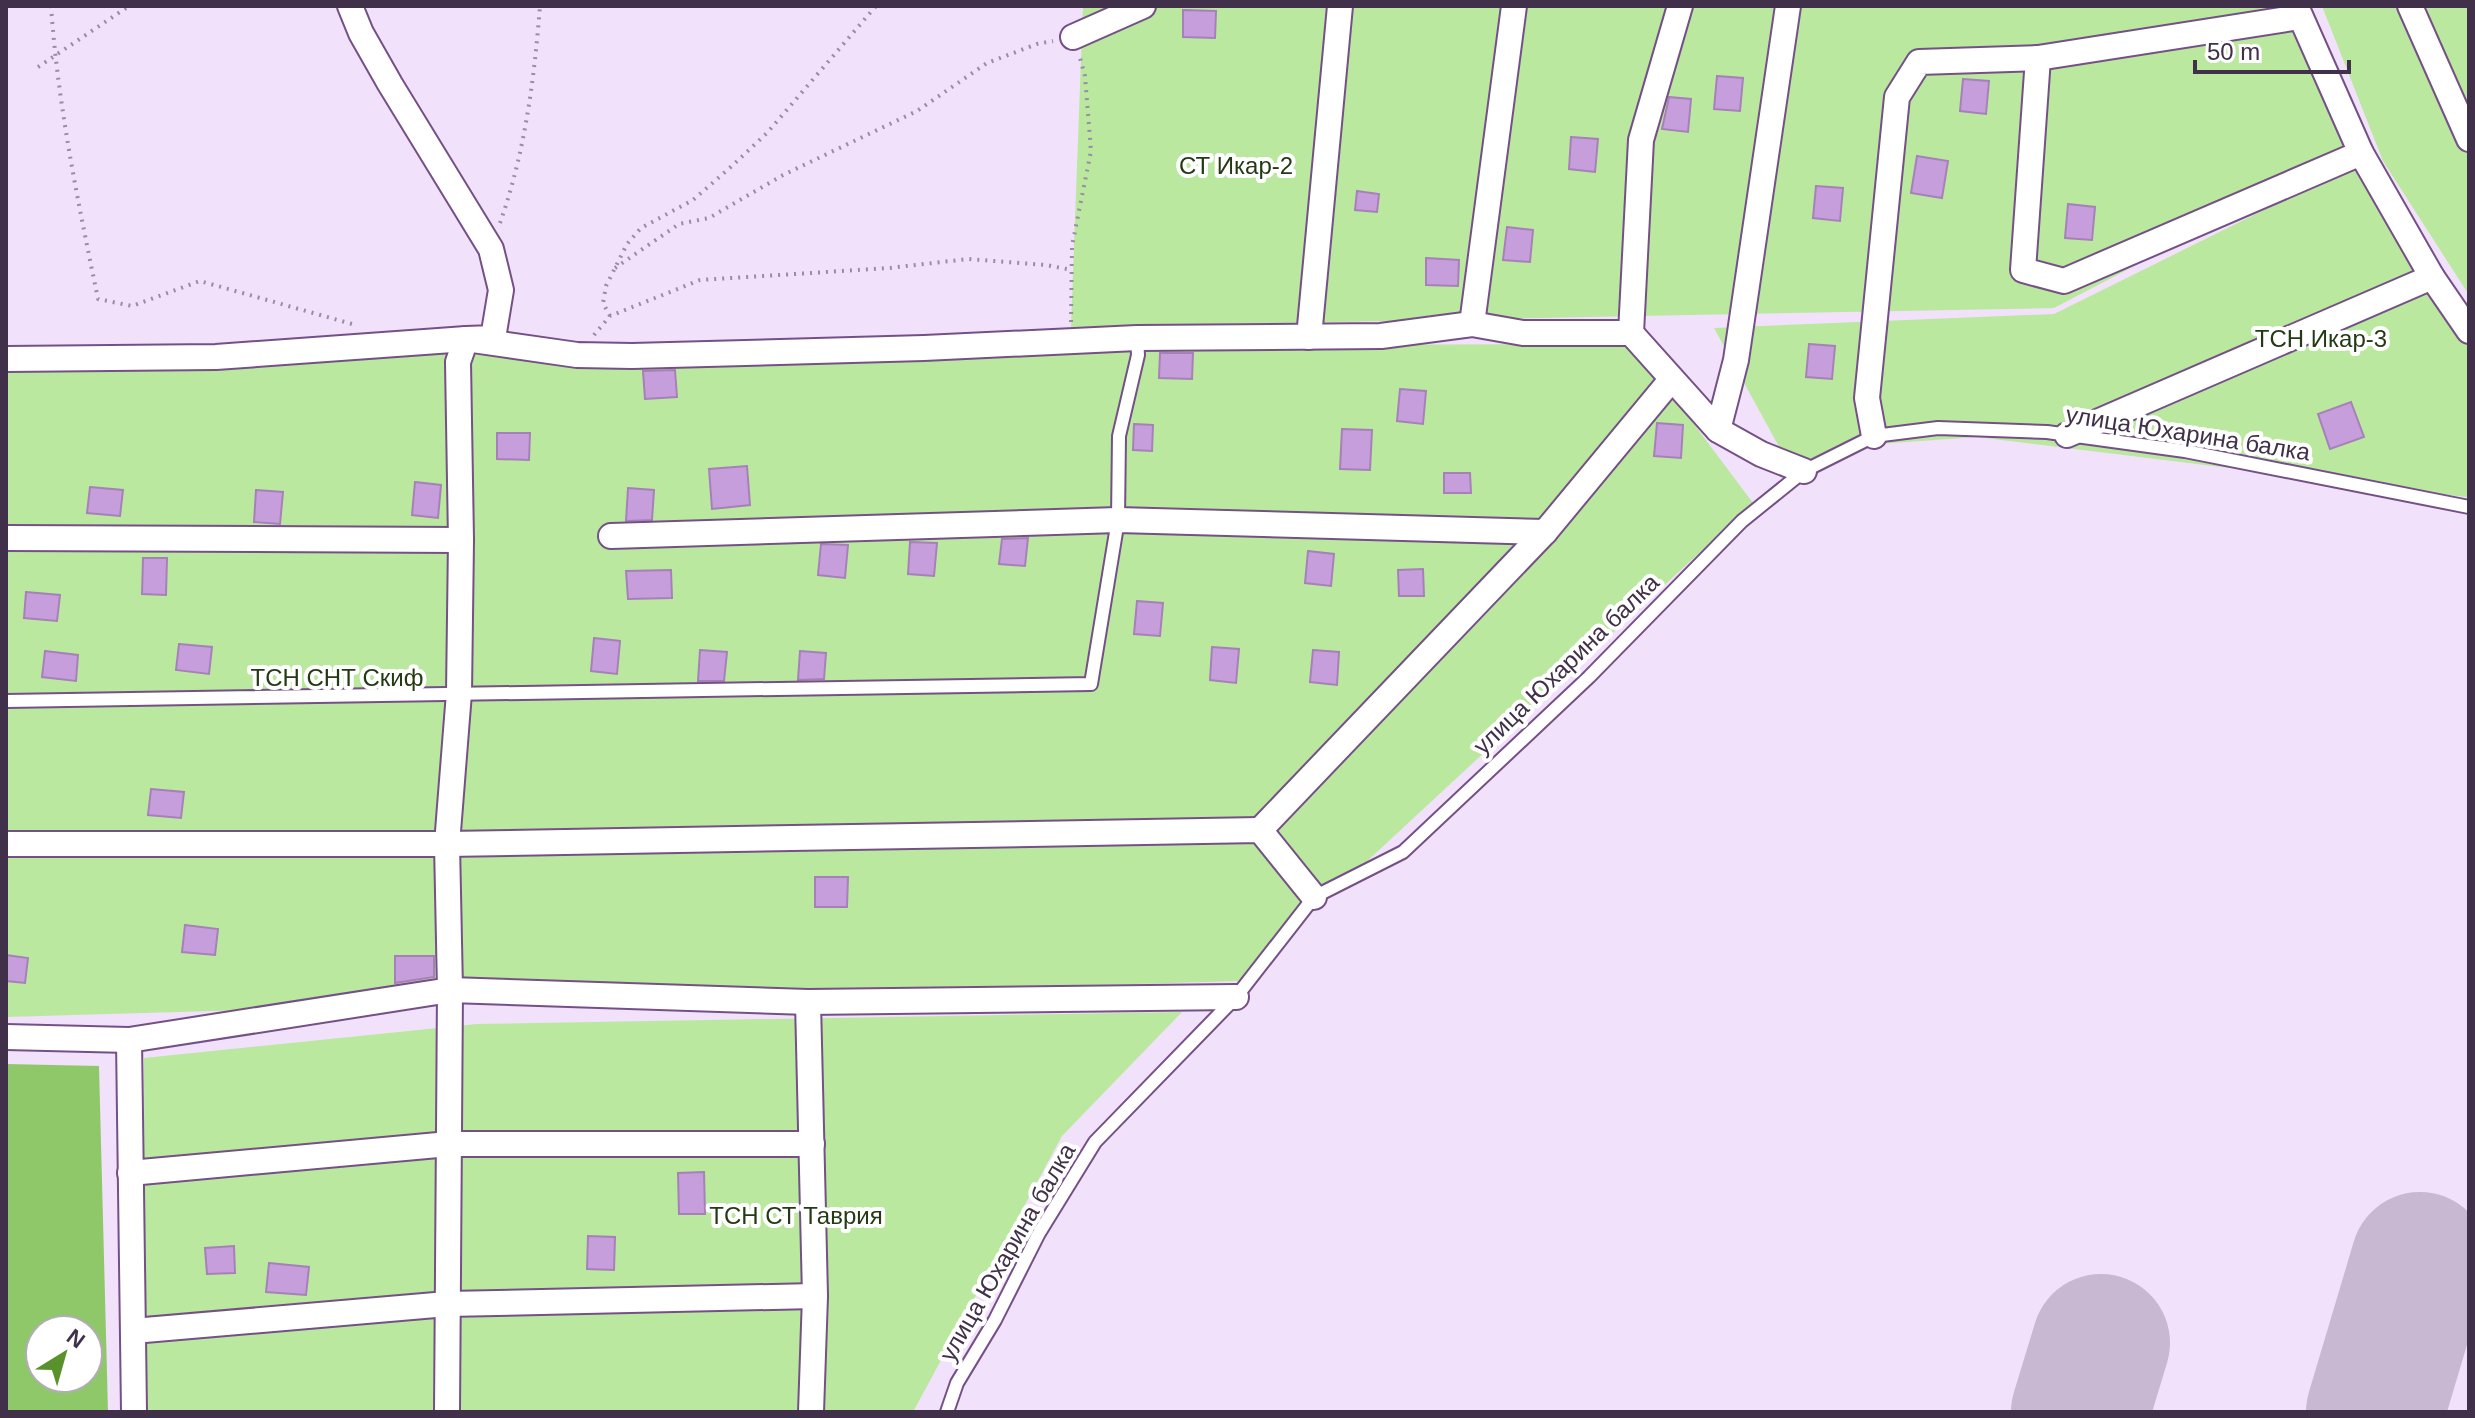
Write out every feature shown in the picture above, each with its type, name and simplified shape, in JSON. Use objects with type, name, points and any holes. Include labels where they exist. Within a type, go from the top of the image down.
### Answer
[{"type":"street","points":[[6,359],[216,357],[493,338],[501,290],[491,249],[390,84],[361,33],[350,6]]},
{"type":"street","points":[[1073,37],[1143,6]]},
{"type":"street","points":[[1309,337],[1340,6]]},
{"type":"street","points":[[1472,324],[1514,6]]},
{"type":"street","points":[[1680,6],[1641,140],[1631,333],[1718,430],[1761,454],[1804,471]]},
{"type":"street","points":[[1718,430],[1736,360],[1788,6]]},
{"type":"street","points":[[2410,6],[2469,139]]},
{"type":"street","points":[[1874,436],[1867,398],[1897,97],[1919,62],[2038,58],[2298,12],[2361,153],[2432,277],[2469,331]]},
{"type":"street","points":[[2038,58],[2023,270],[2064,281],[2361,153]]},
{"type":"street","points":[[2067,435],[2432,277]]},
{"type":"street","points":[[466,339],[577,355],[769,353],[1137,338],[1381,336],[1472,324],[1523,333],[1631,333]]},
{"type":"street","points":[[447,1412],[450,990],[447,844],[459,693],[461,540],[458,362],[466,339]]},
{"type":"street","points":[[6,844],[447,844],[1260,830],[1545,532],[1671,380]]},
{"type":"street","points":[[611,536],[1118,520],[1545,532]]},
{"type":"street","points":[[6,538],[461,540]]},
{"type":"street","points":[[1260,830],[1314,897]]},
{"type":"street","points":[[6,1037],[129,1040],[450,990],[808,1002],[1236,997]]},
{"type":"street","points":[[808,1002],[815,1296],[811,1412]]},
{"type":"street","points":[[129,1040],[134,1412]]},
{"type":"street","points":[[130,1173],[449,1144],[812,1144]]},
{"type":"street","points":[[133,1331],[447,1304],[815,1296]]},
{"type":"lane","points":[[6,701],[1091,684],[1118,520],[1119,436],[1138,355],[1137,338]]},
{"type":"lane","name":"улица Юхарина балка","points":[[947,1412],[957,1383],[995,1320],[1039,1233],[1095,1142],[1236,997],[1314,897],[1403,852],[1589,677],[1742,521],[1804,471],[1874,436],[1938,428],[2067,435],[2185,451],[2469,507]]},
{"type":"path","points":[[51,6],[69,162],[98,299],[132,306],[200,281],[352,324]]},
{"type":"path","points":[[38,67],[129,6]]},
{"type":"path","points":[[491,249],[515,180],[527,124],[540,6]]},
{"type":"path","points":[[610,316],[603,303],[606,286],[627,244],[641,228],[693,200],[767,133],[876,6]]},
{"type":"path","points":[[615,268],[679,224],[709,218],[783,175],[917,111],[987,63],[1037,44],[1073,37],[1085,76],[1091,151],[1072,246],[1072,341]]},
{"type":"path","points":[[577,355],[610,316],[700,280],[889,268],[968,259],[1072,270]]},
{"type":"green space","name":"СТ Икар-2","points":[[1083,6],[2307,6],[2364,146],[2054,308],[1071,327]]},
{"type":"green space","points":[[2322,6],[2469,6],[2469,295],[2383,161]]},
{"type":"green space","name":"ТСН Икар-3","points":[[2371,157],[2469,311],[2469,495],[2466,497],[1977,437],[1879,444],[1788,463],[1714,328],[2054,314]]},
{"type":"green space","name":"ТСН СНТ Скиф","points":[[1634,344],[1753,503],[1238,981],[6,1017],[6,348]]},
{"type":"green space","name":"ТСН СТ Таврия","points":[[1182,1012],[1062,1136],[913,1412],[145,1412],[144,1058],[477,1024]]},
{"type":"green space","points":[[6,1064],[99,1066],[108,1412],[6,1412]]},
{"type":"building","points":[[1183,10],[1216,11],[1215,38],[1183,37]]},
{"type":"building","points":[[1717,76],[1743,78],[1740,111],[1714,109]]},
{"type":"building","points":[[1963,79],[1989,81],[1986,114],[1960,111]]},
{"type":"building","points":[[1669,97],[1691,99],[1688,132],[1662,129]]},
{"type":"building","points":[[1571,137],[1598,139],[1595,172],[1569,169]]},
{"type":"building","points":[[1917,156],[1948,161],[1942,198],[1911,193]]},
{"type":"building","points":[[1816,186],[1843,188],[1840,221],[1813,218]]},
{"type":"building","points":[[1357,191],[1379,194],[1377,212],[1355,210]]},
{"type":"building","points":[[2068,204],[2095,207],[2092,240],[2065,238]]},
{"type":"building","points":[[1507,227],[1533,230],[1530,262],[1503,260]]},
{"type":"building","points":[[1426,258],[1459,260],[1458,286],[1426,285]]},
{"type":"building","points":[[1809,344],[1835,346],[1832,379],[1806,377]]},
{"type":"building","points":[[1160,353],[1193,353],[1192,379],[1159,378]]},
{"type":"building","points":[[675,370],[677,397],[645,399],[643,371]]},
{"type":"building","points":[[1400,389],[1426,391],[1423,424],[1397,421]]},
{"type":"building","points":[[2351,402],[2364,437],[2330,449],[2318,414]]},
{"type":"building","points":[[1657,423],[1683,425],[1681,458],[1654,456]]},
{"type":"building","points":[[1134,424],[1153,425],[1152,451],[1133,450]]},
{"type":"building","points":[[1342,429],[1372,430],[1370,470],[1340,469]]},
{"type":"building","points":[[497,433],[530,433],[529,460],[497,459]]},
{"type":"building","points":[[747,466],[750,505],[712,509],[709,469]]},
{"type":"building","points":[[1444,473],[1470,473],[1471,493],[1444,493]]},
{"type":"building","points":[[415,482],[441,485],[438,518],[412,515]]},
{"type":"building","points":[[90,487],[123,490],[120,516],[87,513]]},
{"type":"building","points":[[628,488],[654,490],[652,520],[626,521]]},
{"type":"building","points":[[256,490],[283,492],[280,524],[254,522]]},
{"type":"building","points":[[1028,538],[1025,566],[999,564],[1002,539]]},
{"type":"building","points":[[910,542],[937,543],[934,576],[908,574]]},
{"type":"building","points":[[821,544],[848,545],[845,578],[818,575]]},
{"type":"building","points":[[1308,551],[1334,554],[1331,586],[1305,583]]},
{"type":"building","points":[[143,558],[167,558],[166,595],[142,594]]},
{"type":"building","points":[[1423,569],[1424,596],[1399,596],[1398,570]]},
{"type":"building","points":[[671,570],[672,598],[628,599],[626,571]]},
{"type":"building","points":[[26,592],[60,595],[57,621],[24,618]]},
{"type":"building","points":[[1137,601],[1163,603],[1160,636],[1134,634]]},
{"type":"building","points":[[594,638],[620,641],[617,674],[591,671]]},
{"type":"building","points":[[179,644],[212,647],[209,674],[176,670]]},
{"type":"building","points":[[1212,647],[1239,649],[1236,683],[1210,680]]},
{"type":"building","points":[[700,650],[727,652],[724,681],[698,681]]},
{"type":"building","points":[[1313,650],[1339,652],[1337,685],[1310,682]]},
{"type":"building","points":[[45,651],[78,655],[76,681],[42,677]]},
{"type":"building","points":[[800,651],[826,653],[824,679],[798,680]]},
{"type":"building","points":[[151,789],[184,792],[181,818],[148,815]]},
{"type":"building","points":[[815,877],[848,877],[847,907],[815,907]]},
{"type":"building","points":[[185,925],[218,929],[215,955],[182,952]]},
{"type":"building","points":[[6,955],[28,958],[25,983],[6,981]]},
{"type":"building","points":[[395,956],[434,956],[434,977],[395,983]]},
{"type":"building","points":[[704,1172],[705,1214],[679,1214],[678,1173]]},
{"type":"building","points":[[588,1236],[615,1237],[614,1270],[587,1269]]},
{"type":"building","points":[[234,1246],[235,1273],[207,1274],[205,1248]]},
{"type":"building","points":[[269,1263],[309,1267],[306,1295],[266,1292]]},
{"type":"runway","points":[[2375,1412],[2420,1261]]},
{"type":"runway","points":[[2080,1412],[2101,1343]]}]
